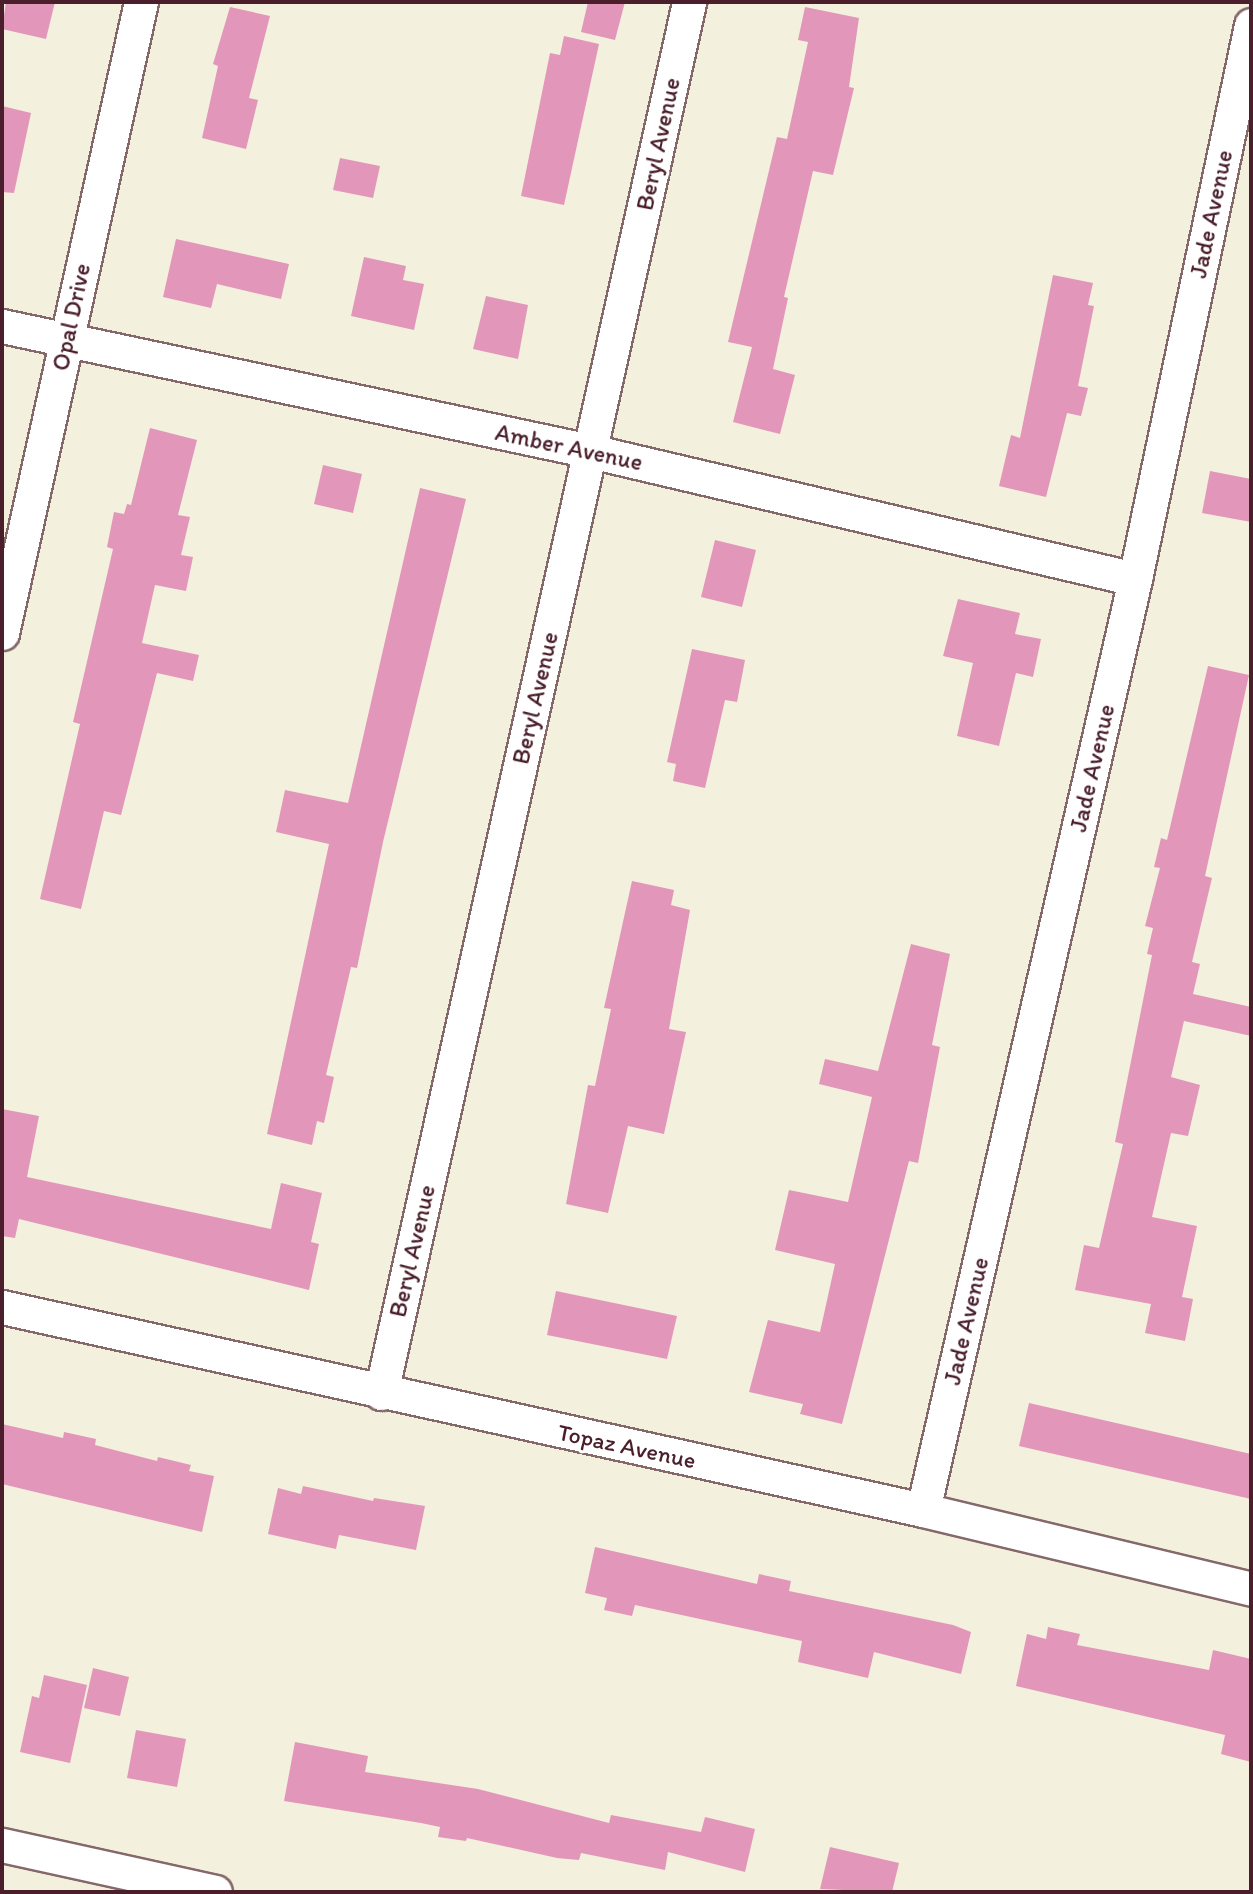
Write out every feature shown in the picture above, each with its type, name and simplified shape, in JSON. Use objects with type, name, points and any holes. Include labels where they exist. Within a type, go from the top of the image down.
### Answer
[{"type":"street","name":"Opal Drive","points":[[2,633],[141,2]]},
{"type":"street","name":"Beryl Avenue","points":[[380,1393],[689,2]]},
{"type":"street","name":"Jade Avenue","points":[[923,1510],[1135,579],[1251,25]]},
{"type":"street","name":"Amber Avenue","points":[[2,326],[590,451],[1135,579]]},
{"type":"street","name":"Topaz Avenue","points":[[2,1307],[380,1393],[923,1510],[1251,1588]]},
{"type":"street","points":[[2,1845],[215,1892]]},
{"type":"building","points":[[6,2],[55,2],[46,39],[2,29]]},
{"type":"building","points":[[588,2],[625,2],[615,40],[581,32]]},
{"type":"building","points":[[230,7],[270,16],[249,98],[258,100],[246,149],[202,138],[218,66],[213,64]]},
{"type":"building","points":[[805,7],[859,18],[849,87],[854,88],[833,175],[813,171],[784,297],[788,298],[773,369],[795,375],[780,434],[733,422],[752,347],[728,342],[777,137],[787,139],[808,42],[798,40]]},
{"type":"building","points":[[564,36],[599,44],[564,205],[521,196],[550,53],[560,55]]},
{"type":"building","points":[[2,106],[31,113],[14,193],[2,192]]},
{"type":"building","points":[[340,158],[380,166],[373,198],[333,190]]},
{"type":"building","points":[[176,239],[289,264],[281,299],[217,284],[211,308],[163,297]]},
{"type":"building","points":[[364,257],[406,266],[403,280],[424,284],[414,330],[351,316]]},
{"type":"building","points":[[1053,275],[1093,283],[1088,305],[1094,306],[1078,386],[1088,388],[1081,416],[1067,413],[1046,497],[999,486],[1011,435],[1020,438]]},
{"type":"building","points":[[486,296],[528,305],[518,359],[473,349]]},
{"type":"building","points":[[150,428],[197,440],[178,515],[190,517],[181,555],[193,557],[186,591],[155,585],[142,643],[199,655],[193,681],[157,673],[121,815],[104,811],[81,909],[40,899],[80,724],[73,722],[113,549],[107,547],[114,512],[124,514],[127,504],[131,505]]},
{"type":"building","points":[[323,465],[362,474],[353,513],[314,504]]},
{"type":"building","points":[[1210,471],[1251,479],[1251,522],[1202,513]]},
{"type":"building","points":[[420,488],[466,499],[383,842],[357,968],[351,967],[326,1075],[334,1077],[324,1123],[317,1121],[312,1145],[267,1134],[329,844],[276,832],[285,790],[348,803]]},
{"type":"building","points":[[715,540],[756,550],[742,607],[701,597]]},
{"type":"building","points":[[958,599],[1020,613],[1015,634],[1041,639],[1033,677],[1016,673],[999,746],[957,736],[973,663],[943,656]]},
{"type":"building","points":[[692,649],[745,660],[737,702],[725,700],[705,788],[673,781],[676,764],[667,762]]},
{"type":"building","points":[[1208,666],[1249,675],[1205,876],[1212,878],[1192,962],[1200,964],[1193,994],[1251,1007],[1251,1036],[1184,1021],[1171,1077],[1200,1085],[1188,1136],[1171,1133],[1152,1217],[1197,1226],[1182,1297],[1193,1299],[1185,1341],[1145,1333],[1151,1304],[1075,1290],[1084,1245],[1099,1248],[1123,1144],[1115,1142],[1152,955],[1147,954],[1153,928],[1145,926],[1160,868],[1154,867],[1161,838],[1167,840]]},
{"type":"building","points":[[632,881],[674,890],[671,905],[690,910],[669,1029],[686,1032],[664,1134],[628,1126],[608,1213],[566,1204],[588,1085],[595,1086],[611,1009],[604,1008]]},
{"type":"building","points":[[911,944],[950,954],[932,1045],[940,1047],[918,1163],[909,1161],[842,1424],[800,1414],[803,1404],[749,1392],[768,1320],[820,1332],[835,1264],[775,1250],[789,1190],[848,1202],[872,1097],[819,1084],[825,1059],[878,1071]]},
{"type":"building","points":[[2,1109],[39,1116],[27,1177],[271,1229],[281,1183],[322,1193],[311,1242],[319,1244],[309,1290],[19,1219],[15,1238],[2,1236]]},
{"type":"building","points":[[556,1291],[677,1316],[667,1359],[547,1335]]},
{"type":"building","points":[[1029,1403],[1251,1454],[1251,1499],[1019,1446]]},
{"type":"building","points":[[2,1424],[63,1438],[64,1432],[96,1439],[95,1445],[157,1461],[158,1457],[191,1465],[189,1471],[214,1476],[202,1532],[2,1484]]},
{"type":"building","points":[[303,1486],[373,1501],[374,1498],[425,1506],[416,1550],[339,1535],[336,1549],[268,1534],[278,1488],[301,1494]]},
{"type":"building","points":[[595,1547],[757,1584],[759,1574],[791,1581],[789,1591],[953,1625],[971,1632],[961,1674],[874,1652],[868,1678],[798,1662],[802,1641],[635,1605],[632,1616],[604,1610],[607,1598],[585,1593]]},
{"type":"building","points":[[1048,1627],[1080,1634],[1077,1645],[1209,1670],[1213,1650],[1251,1659],[1251,1762],[1221,1754],[1225,1735],[1016,1686],[1027,1634],[1046,1639]]},
{"type":"building","points":[[93,1668],[129,1677],[120,1716],[84,1708]]},
{"type":"building","points":[[44,1675],[87,1685],[70,1763],[20,1752],[32,1696],[39,1698]]},
{"type":"building","points":[[136,1730],[186,1739],[177,1787],[127,1778]]},
{"type":"building","points":[[295,1742],[368,1756],[365,1772],[478,1789],[609,1823],[611,1815],[701,1832],[705,1817],[755,1829],[745,1872],[668,1852],[665,1870],[581,1853],[579,1860],[557,1858],[467,1838],[466,1841],[438,1837],[440,1827],[421,1823],[284,1801]]},
{"type":"building","points":[[830,1847],[899,1863],[892,1892],[820,1889]]}]
